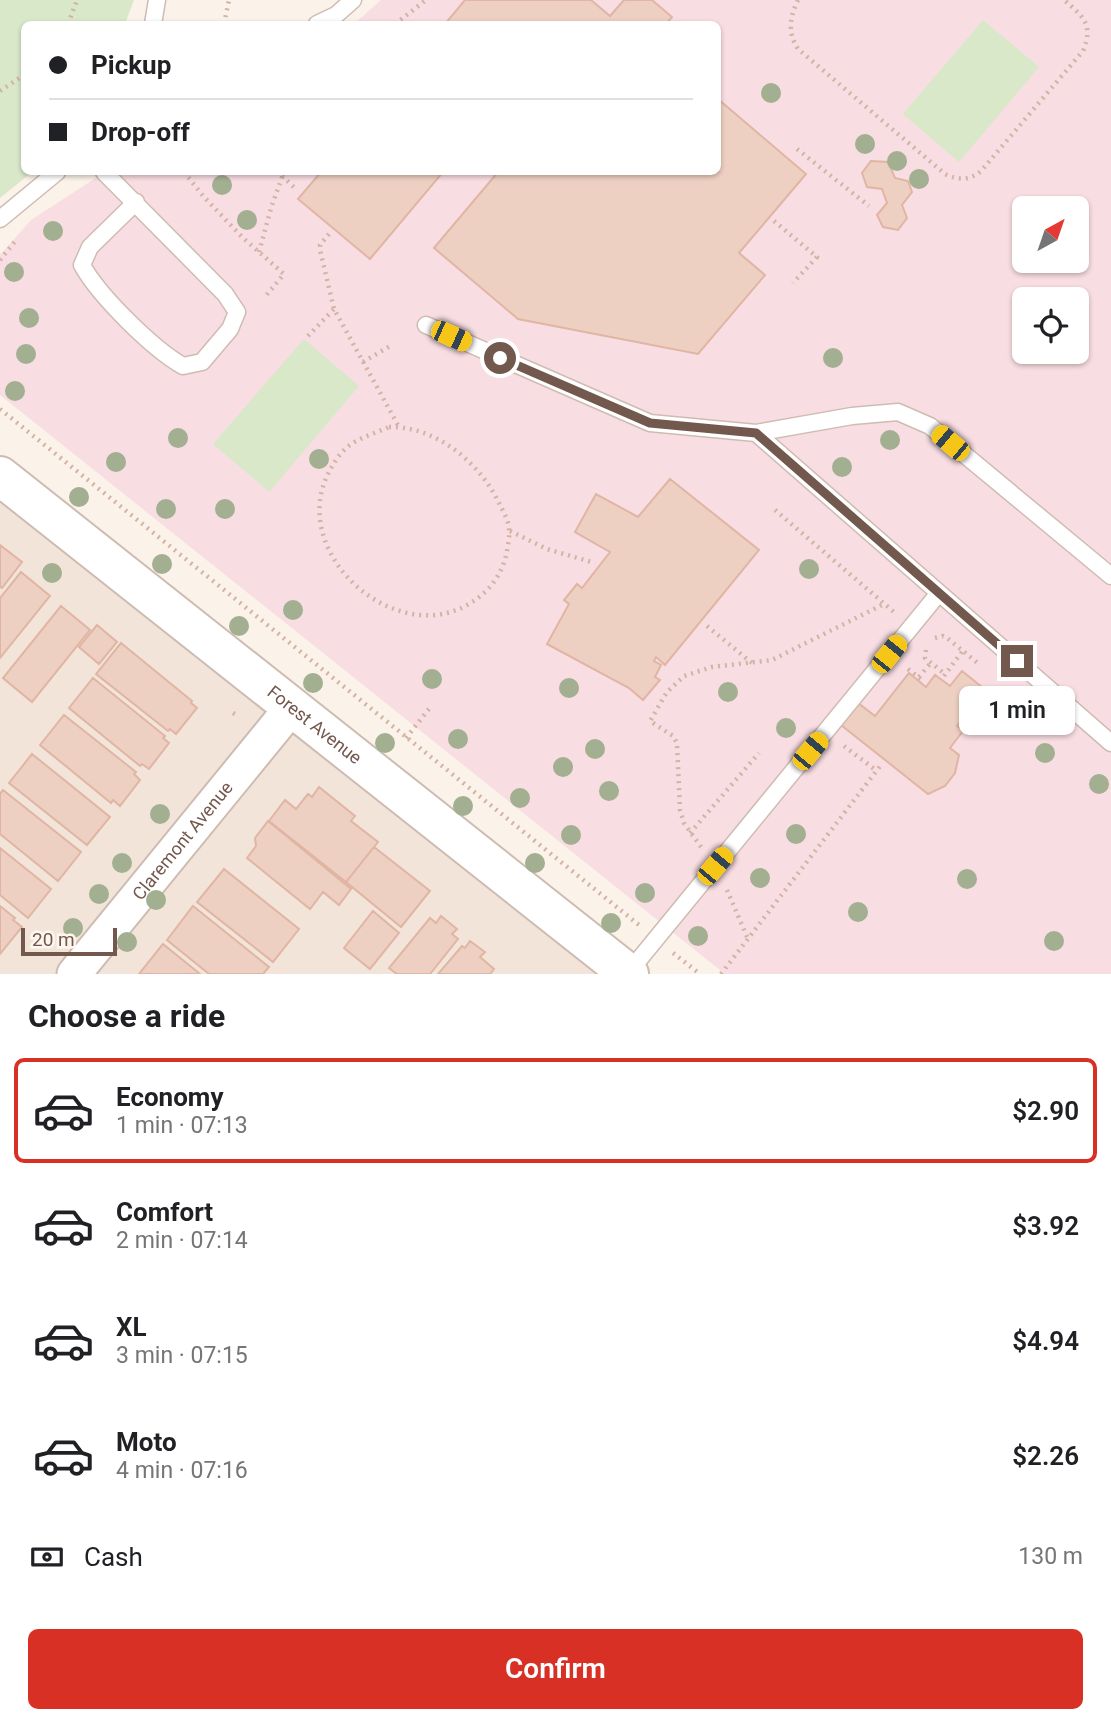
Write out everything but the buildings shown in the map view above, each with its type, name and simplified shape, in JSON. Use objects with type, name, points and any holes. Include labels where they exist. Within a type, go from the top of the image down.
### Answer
[{"type":"street","name":"Forest Avenue","points":[[0,476],[629,973]]},
{"type":"street","name":"Claremont Avenue","points":[[74,974],[292,707]]},
{"type":"lane","points":[[154,21],[157,0]]},
{"type":"lane","points":[[323,21],[354,0]]},
{"type":"lane","points":[[0,219],[53,175]]},
{"type":"lane","points":[[107,175],[135,202],[225,295],[237,312],[230,330],[202,362],[183,366],[165,356],[92,283],[82,265],[90,247],[135,202]]},
{"type":"lane","points":[[426,326],[650,423],[756,433],[852,416],[898,412],[930,426],[1111,576]]},
{"type":"lane","points":[[756,433],[1111,743]]},
{"type":"lane","points":[[629,973],[939,593]]},
{"type":"path","points":[[69,21],[77,0]]},
{"type":"path","points":[[225,21],[229,0]]},
{"type":"path","points":[[399,21],[426,0]]},
{"type":"path","points":[[798,0],[790,25],[792,41],[798,49],[945,174],[956,179],[974,177],[981,171],[1083,51],[1087,40],[1084,20],[1064,0]]},
{"type":"path","points":[[0,91],[21,77]]},
{"type":"path","points":[[797,149],[869,206]]},
{"type":"path","points":[[189,175],[212,207],[284,274],[264,298]]},
{"type":"path","points":[[259,252],[283,175]]},
{"type":"path","points":[[284,175],[296,189]]},
{"type":"path","points":[[774,221],[817,257],[793,283]]},
{"type":"path","points":[[329,233],[320,245],[320,250],[334,309],[399,427]]},
{"type":"path","points":[[309,336],[334,309]]},
{"type":"path","points":[[363,362],[390,346]]},
{"type":"path","points":[[0,409],[700,974]]},
{"type":"path","points":[[389,427],[399,427],[424,434],[467,458],[493,489],[510,531],[502,571],[481,596],[462,609],[444,615],[398,612],[372,599],[339,568],[327,547],[322,527],[320,497],[334,462],[350,445],[389,427]]},
{"type":"path","points":[[775,510],[899,616]]},
{"type":"path","points":[[510,531],[547,548],[595,564]]},
{"type":"path","points":[[703,849],[690,833],[680,810],[680,751],[677,743],[673,736],[650,721],[667,692],[684,676],[712,667],[772,660],[884,604]]},
{"type":"path","points":[[707,626],[752,663]]},
{"type":"path","points":[[968,644],[963,650],[944,675],[925,658],[930,643],[937,636],[947,638],[963,650],[987,671]]},
{"type":"path","points":[[919,677],[930,664]]},
{"type":"path","points":[[406,738],[432,705]]},
{"type":"path","points":[[835,739],[877,771]]},
{"type":"path","points":[[690,833],[759,752]]},
{"type":"path","points":[[721,974],[881,765]]},
{"type":"path","points":[[724,882],[748,939]]},
{"type":"shaded area","points":[[381,0],[1111,0],[1111,974],[725,974],[0,395],[0,255],[31,220],[100,175],[721,175],[721,21],[357,21]]},
{"type":"shaded area","points":[[0,476],[629,974],[0,974]]},
{"type":"green space","points":[[0,0],[134,0],[126,21],[21,21],[21,175],[28,175],[0,198]]},
{"type":"green space","points":[[983,20],[1039,67],[959,162],[903,114]]},
{"type":"green space","points":[[304,339],[359,386],[269,492],[213,444]]},
{"type":"route","points":[[500,358],[650,423],[756,433],[1017,661]]}]
